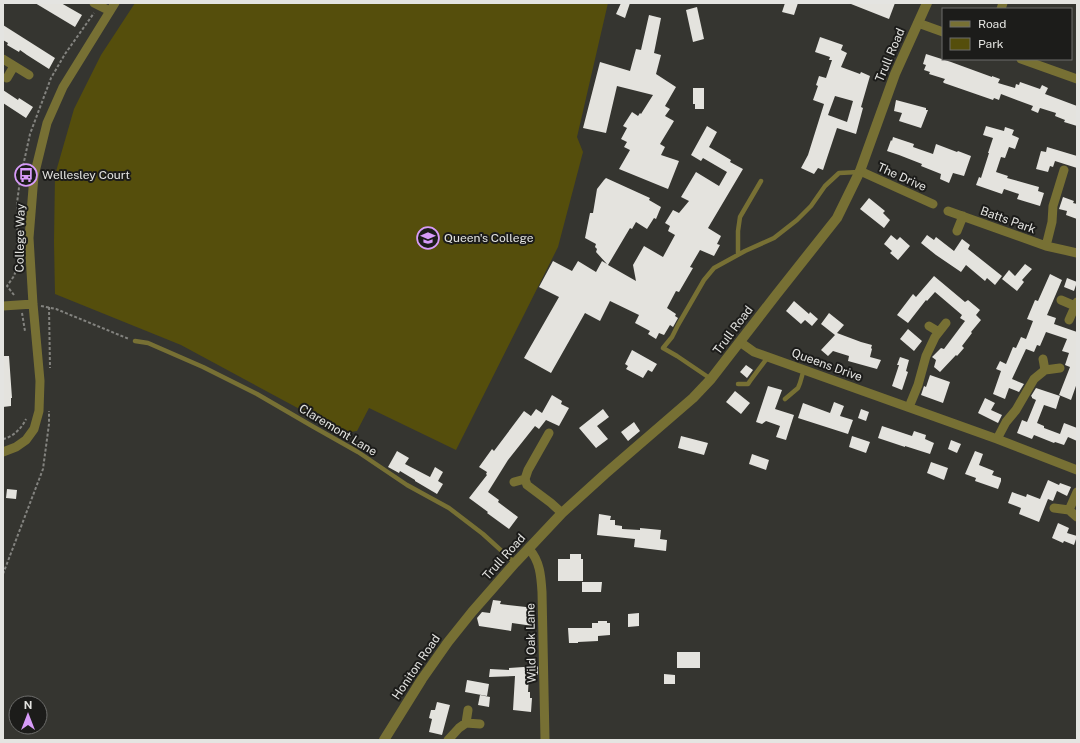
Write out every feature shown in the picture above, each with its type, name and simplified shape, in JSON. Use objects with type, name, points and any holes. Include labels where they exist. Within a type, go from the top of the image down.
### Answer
[{"type":"street","points":[[94,3],[112,7]]},
{"type":"street","name":"Trull Road","points":[[472,612],[562,513],[693,398],[711,380],[837,218],[860,171],[895,74],[927,3]]},
{"type":"street","name":"College Way","points":[[3,452],[16,447],[26,440],[34,428],[39,411],[40,380],[29,238],[34,176],[47,123],[63,87],[112,7]]},
{"type":"street","points":[[918,23],[942,32]]},
{"type":"street","points":[[3,59],[29,75]]},
{"type":"street","points":[[1024,60],[1077,79]]},
{"type":"street","points":[[7,78],[14,66]]},
{"type":"street","name":"Batts Park","points":[[1046,246],[1052,222],[1053,206],[1064,170]]},
{"type":"street","name":"The Drive","points":[[860,171],[933,204]]},
{"type":"street","name":"Batts Park","points":[[948,211],[1046,246],[1077,253]]},
{"type":"street","name":"Batts Park","points":[[957,231],[963,216]]},
{"type":"street","points":[[1061,300],[1076,304],[1069,320]]},
{"type":"street","points":[[3,306],[33,304]]},
{"type":"street","points":[[908,407],[918,385],[926,356],[939,332],[946,323]]},
{"type":"street","points":[[929,326],[939,332]]},
{"type":"street","name":"Queens Drive","points":[[740,342],[754,352],[997,439],[1077,470]]},
{"type":"street","points":[[1043,359],[1045,370]]},
{"type":"street","points":[[997,439],[1006,422],[1016,410],[1034,379],[1045,370],[1060,368]]},
{"type":"street","points":[[549,433],[528,470],[525,480],[527,485],[562,513]]},
{"type":"street","points":[[514,482],[525,480]]},
{"type":"street","points":[[1069,510],[1077,492]]},
{"type":"street","points":[[1054,508],[1069,510],[1077,517]]},
{"type":"street","name":"Wild Oak Lane","points":[[529,549],[536,559],[540,571],[542,592],[546,740]]},
{"type":"street","name":"Honiton Road","points":[[384,740],[422,679],[448,642],[472,612]]},
{"type":"street","points":[[466,723],[468,710]]},
{"type":"street","points":[[448,740],[466,723],[480,724]]},
{"type":"lane","points":[[711,380],[663,348],[672,337],[704,280],[714,268],[738,254],[774,238],[797,220],[839,173],[860,171]]},
{"type":"lane","points":[[738,254],[738,231],[740,217],[761,181]]},
{"type":"lane","name":"Claremont Lane","points":[[135,341],[148,343],[203,367],[257,394],[358,452],[408,485],[450,508],[483,534],[515,563]]},
{"type":"lane","points":[[738,384],[748,384],[768,357]]},
{"type":"lane","points":[[785,399],[798,388],[804,369]]},
{"type":"path","points":[[3,288],[7,286]]},
{"type":"path","points":[[21,305],[25,331]]},
{"type":"path","points":[[50,371],[49,307],[135,341]]},
{"type":"path","points":[[3,574],[43,468],[50,410]]},
{"type":"path","points":[[3,439],[8,438],[22,428],[28,414]]},
{"type":"green space","name":"Queen's College","points":[[135,3],[608,3],[577,137],[583,152],[558,247],[456,450],[369,408],[357,431],[344,433],[181,345],[55,294],[55,175],[74,109],[101,55]]},
{"type":"building","points":[[35,3],[61,3],[82,15],[75,27]]},
{"type":"building","points":[[621,3],[630,3],[625,18],[616,14]]},
{"type":"building","points":[[785,3],[798,3],[794,15],[782,12]]},
{"type":"building","points":[[851,3],[895,3],[889,19]]},
{"type":"building","points":[[697,7],[704,39],[693,42],[686,10]]},
{"type":"building","points":[[649,15],[661,18],[654,53],[661,55],[656,74],[676,87],[665,106],[670,109],[665,116],[674,121],[660,144],[665,147],[661,155],[679,161],[668,189],[619,169],[630,150],[624,147],[627,142],[621,139],[627,128],[623,126],[632,112],[638,116],[640,113],[641,114],[653,95],[617,86],[606,133],[583,128],[600,62],[630,71],[636,49],[641,50]]},
{"type":"building","points":[[3,25],[55,58],[49,69],[20,50],[19,52],[7,45],[8,43],[3,40]]},
{"type":"building","points":[[820,37],[843,45],[841,50],[847,53],[841,67],[870,76],[861,107],[863,108],[856,134],[837,128],[823,170],[818,168],[814,174],[801,168],[808,155],[824,104],[813,100],[818,86],[816,85],[819,76],[826,78],[832,60],[829,60],[830,57],[815,52]],"holes":[[[835,96],[853,101],[847,122],[828,115]]]},
{"type":"building","points":[[926,54],[1000,79],[998,83],[1015,88],[1016,84],[1019,85],[1020,82],[1040,89],[1042,85],[1048,88],[1045,94],[1077,106],[1077,126],[1064,122],[1065,120],[1055,116],[1056,113],[1040,108],[1038,113],[1031,110],[1033,106],[1001,94],[999,100],[994,98],[993,100],[944,83],[943,82],[945,79],[929,74],[930,72],[924,70],[926,65],[923,64]]},
{"type":"building","points":[[693,88],[704,88],[704,109],[695,109],[695,104],[693,104]]},
{"type":"building","points":[[3,90],[18,100],[19,98],[33,107],[26,118],[3,103]]},
{"type":"building","points":[[896,100],[926,108],[926,110],[928,110],[921,128],[899,121],[902,113],[894,111]]},
{"type":"building","points":[[707,126],[717,132],[709,147],[743,169],[708,228],[721,236],[717,244],[720,245],[714,256],[700,250],[690,267],[693,268],[679,292],[676,291],[667,308],[676,314],[675,316],[678,318],[673,327],[670,325],[664,335],[659,333],[656,339],[648,334],[650,331],[635,323],[639,315],[610,301],[600,321],[585,313],[551,373],[524,358],[559,297],[539,287],[553,261],[572,271],[578,261],[596,272],[602,261],[607,264],[596,252],[596,244],[585,238],[590,213],[593,213],[597,189],[604,180],[606,178],[650,198],[649,200],[661,207],[656,219],[654,218],[647,229],[636,222],[632,229],[630,228],[608,265],[636,281],[633,265],[644,246],[663,257],[675,235],[668,231],[670,226],[665,223],[673,210],[679,213],[689,201],[681,197],[696,172],[719,186],[727,172],[703,158],[701,161],[691,155]]},
{"type":"building","points":[[986,126],[1004,131],[1005,127],[1014,130],[1012,135],[1019,138],[1015,149],[1009,147],[1005,158],[1001,157],[996,172],[1008,176],[1007,178],[1039,187],[1038,191],[1044,193],[1040,206],[1017,199],[1019,194],[1004,189],[1002,194],[976,185],[979,177],[981,178],[993,138],[983,135]]},
{"type":"building","points":[[893,137],[914,144],[913,147],[933,154],[936,144],[971,156],[964,176],[953,173],[949,183],[940,179],[941,174],[921,166],[922,164],[887,151]]},
{"type":"building","points":[[1047,147],[1077,156],[1077,168],[1055,161],[1053,167],[1050,166],[1048,172],[1036,169],[1041,151],[1046,152]]},
{"type":"building","points":[[1063,197],[1074,201],[1073,203],[1077,204],[1077,219],[1066,215],[1067,211],[1059,209]]},
{"type":"building","points":[[869,198],[885,211],[883,213],[890,220],[884,228],[860,209]]},
{"type":"building","points":[[891,235],[897,240],[900,237],[910,246],[898,260],[890,253],[892,251],[884,244]]},
{"type":"building","points":[[927,235],[934,240],[936,237],[954,251],[962,239],[970,245],[968,249],[1002,276],[995,285],[987,278],[985,281],[966,265],[961,272],[921,243]]},
{"type":"building","points":[[1025,264],[1032,269],[1022,280],[1024,282],[1017,291],[1002,279],[1009,270],[1015,276]]},
{"type":"building","points":[[1050,274],[1062,280],[1047,315],[1056,318],[1054,324],[1077,332],[1077,383],[1071,400],[1059,395],[1070,367],[1065,365],[1069,353],[1062,351],[1067,339],[1046,332],[1040,346],[1037,345],[1034,352],[1026,349],[1012,379],[1024,384],[1019,392],[1009,388],[1005,399],[993,394],[1001,371],[996,369],[1000,361],[1006,364],[1013,347],[1016,348],[1021,337],[1026,339],[1033,321],[1027,319],[1035,300],[1038,301]]},
{"type":"building","points":[[934,276],[965,302],[968,300],[980,310],[976,315],[981,320],[962,346],[964,348],[940,372],[934,367],[936,360],[932,357],[941,348],[944,349],[965,321],[960,318],[962,315],[935,292],[927,301],[926,300],[908,323],[897,315],[913,294],[916,297]]},
{"type":"building","points":[[1067,278],[1077,282],[1074,291],[1064,287]]},
{"type":"building","points":[[794,301],[809,314],[810,312],[818,319],[812,326],[805,320],[801,324],[786,311]]},
{"type":"building","points":[[829,313],[844,325],[837,333],[872,345],[870,357],[881,360],[877,369],[848,361],[849,356],[833,351],[828,356],[821,350],[835,335],[821,324]]},
{"type":"building","points":[[908,329],[922,341],[914,351],[900,339]]},
{"type":"building","points":[[632,350],[657,364],[652,372],[648,370],[643,378],[626,369],[628,366],[625,364]]},
{"type":"building","points":[[3,356],[9,356],[12,398],[11,406],[3,407]]},
{"type":"building","points":[[900,357],[909,360],[906,371],[908,372],[902,390],[892,386]]},
{"type":"building","points":[[746,365],[753,370],[747,378],[740,372]]},
{"type":"building","points":[[930,375],[950,382],[943,403],[921,395],[924,386],[926,387]]},
{"type":"building","points":[[768,386],[782,390],[775,409],[794,415],[786,440],[776,437],[780,426],[766,421],[762,424],[756,422]]},
{"type":"building","points":[[1036,388],[1060,396],[1056,409],[1044,405],[1037,423],[1044,426],[1044,428],[1060,434],[1064,423],[1077,428],[1077,441],[1068,437],[1064,445],[1054,443],[1034,435],[1032,439],[1017,433],[1022,420],[1027,422],[1036,400],[1031,396]]},
{"type":"building","points":[[735,391],[750,403],[741,414],[726,402]]},
{"type":"building","points":[[552,395],[562,401],[561,404],[569,408],[559,426],[546,420],[539,429],[535,426],[508,460],[488,492],[499,500],[498,502],[518,517],[509,529],[469,498],[487,475],[487,472],[479,467],[492,449],[494,451],[524,411],[531,416],[536,409],[542,413]]},
{"type":"building","points":[[985,398],[995,403],[991,410],[1002,415],[998,423],[978,413]]},
{"type":"building","points":[[834,402],[844,406],[840,416],[853,420],[848,434],[798,418],[803,403],[830,413]]},
{"type":"building","points":[[603,409],[609,417],[597,426],[608,439],[596,448],[579,428]]},
{"type":"building","points":[[861,409],[869,412],[866,421],[858,418]]},
{"type":"building","points":[[634,422],[640,431],[628,441],[621,432]]},
{"type":"building","points":[[882,426],[912,436],[914,431],[926,435],[925,439],[934,443],[930,454],[878,438]]},
{"type":"building","points":[[681,436],[708,443],[704,455],[678,448]]},
{"type":"building","points":[[852,436],[870,442],[866,453],[849,447]]},
{"type":"building","points":[[951,440],[961,444],[957,453],[948,449]]},
{"type":"building","points":[[397,451],[409,458],[405,464],[430,477],[435,467],[443,472],[438,481],[443,484],[437,494],[400,471],[399,473],[388,467]]},
{"type":"building","points":[[975,451],[983,454],[979,465],[994,471],[992,475],[1001,478],[998,489],[975,481],[976,478],[965,474]]},
{"type":"building","points":[[752,454],[769,460],[766,470],[749,464]]},
{"type":"building","points":[[931,462],[948,468],[944,480],[927,473]]},
{"type":"building","points":[[1048,480],[1059,485],[1060,483],[1071,487],[1067,496],[1057,491],[1053,501],[1048,499],[1039,522],[1019,514],[1021,508],[1008,503],[1012,492],[1026,497],[1027,494],[1040,499]]},
{"type":"building","points":[[7,489],[17,490],[16,499],[6,498]]},
{"type":"building","points":[[599,514],[611,516],[610,520],[615,520],[615,525],[622,526],[622,529],[640,530],[640,528],[661,530],[660,539],[667,540],[666,551],[634,547],[635,539],[597,535]]},
{"type":"building","points":[[1058,523],[1069,528],[1067,533],[1077,536],[1074,545],[1064,541],[1063,543],[1052,538]]},
{"type":"building","points":[[570,554],[581,554],[581,559],[583,559],[583,581],[558,581],[558,559],[570,559]]},
{"type":"building","points":[[582,582],[602,582],[601,592],[582,592]]},
{"type":"building","points":[[493,600],[501,601],[500,604],[535,608],[533,626],[512,623],[511,631],[479,626],[477,618],[482,612],[490,613]]},
{"type":"building","points":[[639,613],[639,626],[628,627],[628,614]]},
{"type":"building","points":[[598,621],[607,621],[607,623],[610,623],[610,635],[598,636],[598,641],[569,643],[568,628],[592,628],[592,623],[598,623]]},
{"type":"building","points":[[677,652],[700,652],[700,668],[677,668]]},
{"type":"building","points":[[538,666],[538,675],[529,675],[528,692],[530,692],[530,698],[532,698],[531,712],[513,710],[515,676],[489,677],[490,669],[509,670],[509,668]]},
{"type":"building","points":[[664,674],[675,675],[675,684],[664,684]]},
{"type":"building","points":[[467,680],[489,684],[487,696],[465,692]]},
{"type":"building","points":[[480,695],[490,697],[489,707],[478,705]]},
{"type":"building","points":[[437,702],[450,705],[442,735],[429,732],[432,719],[429,718],[431,710],[435,710]]},
{"type":"place","name":"Wellesley Court","points":[[26,175]]},
{"type":"place","name":"Queen's College","points":[[428,238]]}]
